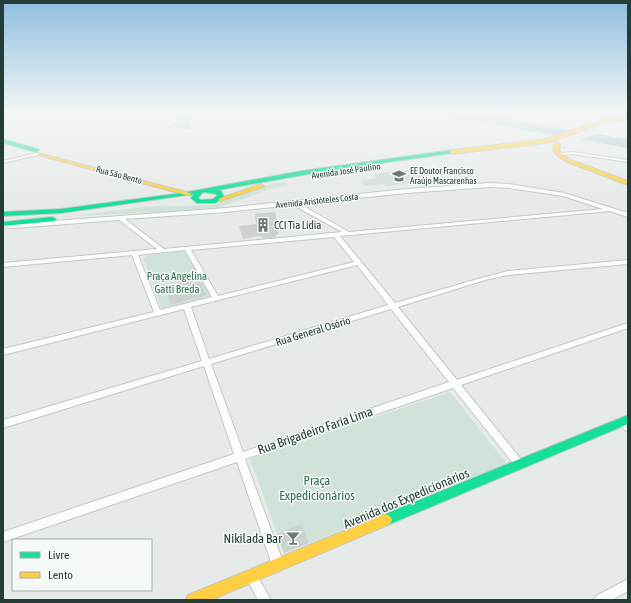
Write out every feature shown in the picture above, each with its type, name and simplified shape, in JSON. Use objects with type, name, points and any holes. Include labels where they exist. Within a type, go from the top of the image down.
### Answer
[{"type":"main road","name":"Rua São Bento","points":[[3,141],[37,153],[195,196]]},
{"type":"main road","name":"Avenida José Paulino","points":[[195,196],[212,189],[280,175],[383,160],[556,141]]},
{"type":"main road","points":[[558,141],[556,150],[569,161],[628,183]]},
{"type":"main road","name":"Avenida José Paulino","points":[[195,196],[221,199],[268,183],[284,180],[375,166],[538,148],[558,141]]},
{"type":"main road","points":[[212,189],[219,192],[222,196],[221,199]]},
{"type":"main road","points":[[3,214],[60,211],[195,196]]},
{"type":"main road","points":[[3,225],[88,216],[155,206],[195,196]]},
{"type":"main road","name":"Avenida dos Expedicionários","points":[[193,600],[625,423]]},
{"type":"street","points":[[560,154],[573,152],[628,161]]},
{"type":"street","points":[[3,162],[37,153]]},
{"type":"street","name":"Avenida Aristóteles Costa","points":[[3,225],[14,226],[121,219],[407,191],[490,185],[509,186],[548,192],[628,215]]},
{"type":"street","points":[[294,203],[350,234]]},
{"type":"street","points":[[3,265],[612,210]]},
{"type":"street","points":[[121,219],[163,251]]},
{"type":"street","points":[[336,235],[520,465]]},
{"type":"street","points":[[187,249],[216,299]]},
{"type":"street","points":[[134,253],[158,314]]},
{"type":"street","name":"Rua General Osório","points":[[3,424],[483,279],[508,273],[628,262]]},
{"type":"street","points":[[3,352],[358,264]]},
{"type":"street","points":[[187,306],[278,565]]},
{"type":"street","name":"Rua Brigadeiro Faria Lima","points":[[3,537],[628,325]]},
{"type":"street","points":[[251,576],[265,600]]},
{"type":"street","points":[[600,600],[628,585]]},
{"type":"shaded area","name":"EE Doutor Francisco Araújo Mascarenhas","points":[[416,169],[427,181],[386,186],[384,184],[365,186],[361,180],[376,178],[373,174]]},
{"type":"green space","points":[[284,182],[288,185],[267,190],[220,207],[164,212],[73,216],[143,207],[213,205],[271,184]]},
{"type":"green space","name":"Praça Angelina Gatti Breda","points":[[186,251],[211,297],[162,310],[143,258],[151,255]]},
{"type":"green space","name":"Praça Expedicionários","points":[[450,392],[507,464],[284,553],[250,459]]},
{"type":"water","points":[[589,141],[628,141],[628,148]]},
{"type":"building","name":"CCI Tia Lídia","points":[[275,212],[279,234],[276,235],[276,237],[266,239],[260,236],[243,239],[239,226],[256,224],[255,214]]},
{"type":"building","points":[[198,278],[207,295],[171,305],[165,287]]},
{"type":"building","name":"Nikilada Bar","points":[[301,524],[309,543],[284,553],[277,534]]},
{"type":"traffic: fast","points":[[4,141],[36,150]]},
{"type":"traffic: fast","points":[[212,189],[331,168],[452,152]]},
{"type":"traffic: fast","points":[[3,214],[61,211],[182,195],[205,190],[219,192],[221,197],[215,201],[199,202],[194,198],[200,192]]},
{"type":"traffic: fast","points":[[3,224],[52,219]]},
{"type":"traffic: fast","points":[[385,520],[628,419]]},
{"type":"traffic: slow","points":[[452,152],[546,141]]},
{"type":"traffic: slow","points":[[557,144],[556,150],[562,157],[569,161],[628,183]]},
{"type":"traffic: slow","points":[[40,154],[188,194]]},
{"type":"traffic: slow","points":[[221,199],[261,186]]},
{"type":"traffic: slow","points":[[193,600],[385,520]]},
{"type":"place","name":"EE Doutor Francisco Araújo Mascarenhas","points":[[399,176]]},
{"type":"place","name":"CCI Tia Lídia","points":[[263,225]]},
{"type":"place","name":"Nikilada Bar","points":[[293,538]]}]
